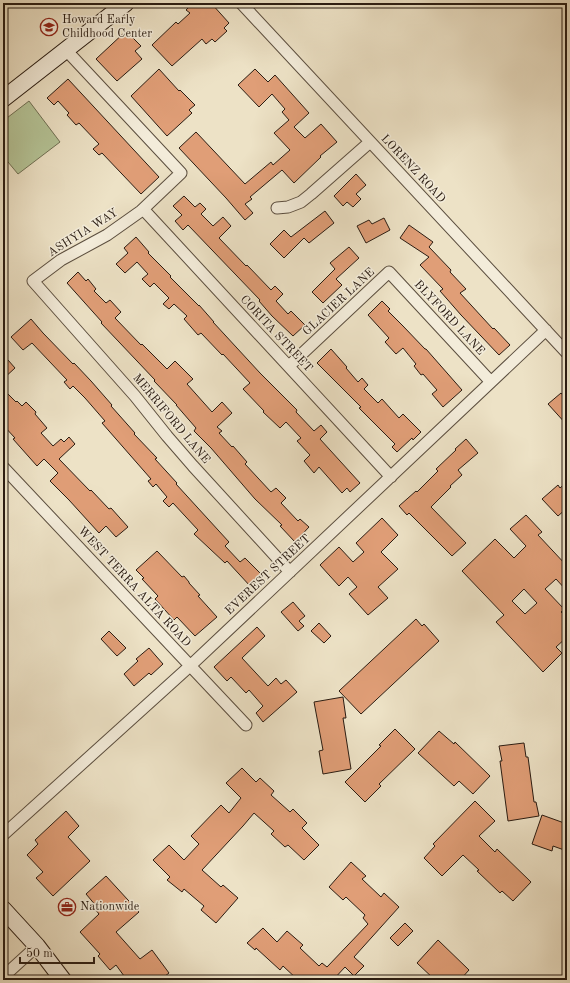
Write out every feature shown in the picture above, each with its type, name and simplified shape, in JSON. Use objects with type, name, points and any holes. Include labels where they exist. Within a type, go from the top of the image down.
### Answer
[{"type":"main road","points":[[3,99],[126,3]]},
{"type":"main road","points":[[3,909],[37,946],[63,980]]},
{"type":"street","name":"LORENZ ROAD","points":[[241,3],[567,353]]},
{"type":"street","name":"ASHYIA WAY","points":[[33,281],[61,260],[107,235],[143,209],[181,173],[66,50]]},
{"type":"street","points":[[277,208],[288,207],[301,202],[370,142]]},
{"type":"street","name":"CORITA STREET","points":[[143,209],[391,477]]},
{"type":"street","name":"GLACIER LANE","points":[[289,366],[389,272]]},
{"type":"street","name":"BLYFORD LANE","points":[[389,272],[491,382]]},
{"type":"street","name":"MERRIFORD LANE","points":[[33,281],[135,396],[193,466],[290,572]]},
{"type":"street","name":"EVEREST STREET","points":[[3,835],[190,666],[546,330]]},
{"type":"street","name":"WEST TERRA ALTA ROAD","points":[[3,466],[246,726]]},
{"type":"street","points":[[3,978],[37,946]]},
{"type":"green space","points":[[29,101],[60,142],[18,174],[3,156],[3,121]]},
{"type":"building","points":[[193,3],[198,6],[201,3],[211,3],[229,23],[224,28],[227,31],[215,42],[212,39],[206,44],[202,39],[172,66],[152,45],[176,22],[178,24],[190,13],[186,10]]},
{"type":"building","points":[[126,31],[141,46],[135,51],[142,59],[117,81],[96,59]]},
{"type":"building","points":[[159,69],[179,91],[180,90],[195,105],[189,110],[192,113],[167,136],[131,96]]},
{"type":"building","points":[[255,69],[268,82],[275,75],[309,113],[294,127],[305,138],[321,124],[337,142],[320,156],[321,157],[294,183],[282,170],[250,197],[252,199],[245,204],[253,213],[245,220],[179,148],[196,132],[245,184],[271,162],[273,165],[290,150],[274,133],[289,120],[282,112],[285,109],[272,94],[259,107],[238,85]]},
{"type":"building","points":[[68,79],[159,177],[141,194],[102,153],[99,155],[93,149],[99,144],[79,123],[76,125],[67,115],[69,113],[58,101],[54,105],[47,98]]},
{"type":"building","points":[[356,174],[366,185],[356,194],[361,199],[353,207],[347,202],[343,206],[334,196]]},
{"type":"building","points":[[184,196],[195,207],[200,203],[206,209],[201,214],[213,226],[223,217],[231,226],[219,238],[271,290],[275,286],[283,294],[276,301],[288,314],[291,311],[305,325],[293,336],[272,316],[259,301],[260,300],[188,225],[183,230],[175,221],[182,215],[173,206]]},
{"type":"building","points":[[325,211],[334,223],[309,243],[304,238],[284,258],[270,244],[284,230],[291,237]]},
{"type":"building","points":[[384,218],[390,230],[366,243],[357,226],[369,220],[372,224]]},
{"type":"building","points":[[409,225],[433,242],[429,247],[451,270],[450,272],[466,289],[460,293],[510,345],[499,355],[461,315],[440,291],[443,289],[420,265],[429,257],[400,238]]},
{"type":"building","points":[[136,237],[149,252],[148,253],[171,276],[170,277],[199,305],[260,373],[297,410],[296,412],[314,431],[321,425],[327,432],[320,439],[360,483],[350,492],[347,488],[342,493],[319,467],[314,473],[304,461],[310,455],[297,441],[301,438],[286,422],[280,428],[263,412],[264,411],[243,389],[250,383],[201,333],[198,335],[184,319],[187,316],[174,304],[169,309],[163,304],[169,298],[154,283],[150,287],[142,279],[148,274],[137,262],[125,273],[116,264],[128,253],[124,248]]},
{"type":"building","points":[[349,247],[359,258],[336,279],[342,285],[323,303],[312,292],[335,269],[330,263]]},
{"type":"building","points":[[78,272],[86,281],[88,279],[96,289],[94,291],[106,303],[110,300],[121,312],[115,318],[141,345],[142,344],[167,369],[175,361],[193,379],[187,384],[212,412],[222,402],[232,413],[217,427],[222,431],[219,433],[232,447],[233,446],[247,462],[245,464],[271,492],[276,488],[286,498],[281,503],[298,521],[300,519],[309,527],[295,542],[280,526],[282,525],[255,499],[211,448],[194,431],[196,428],[177,405],[101,323],[102,322],[67,283]]},
{"type":"building","points":[[382,301],[390,309],[388,311],[426,349],[462,390],[443,407],[432,394],[437,390],[423,374],[421,375],[414,366],[416,364],[403,348],[396,354],[385,342],[389,338],[368,315]]},
{"type":"building","points":[[31,319],[112,405],[111,406],[135,433],[134,434],[157,458],[155,459],[177,483],[176,484],[229,542],[225,546],[240,562],[245,558],[263,576],[251,587],[227,561],[225,563],[194,534],[198,530],[173,503],[169,507],[163,501],[167,497],[156,484],[153,487],[148,481],[151,479],[102,423],[105,421],[85,398],[73,386],[70,389],[64,382],[67,380],[32,343],[23,350],[11,337]]},
{"type":"building","points":[[331,349],[358,382],[362,378],[368,385],[364,389],[378,403],[382,399],[399,418],[403,414],[421,432],[413,440],[412,438],[397,452],[392,447],[395,444],[317,363]]},
{"type":"building","points":[[8,360],[15,368],[3,379],[3,365]]},
{"type":"building","points":[[3,389],[16,402],[17,401],[22,406],[26,402],[36,412],[35,414],[47,428],[41,433],[53,446],[61,439],[64,442],[69,437],[75,444],[59,459],[109,509],[111,508],[128,527],[116,537],[106,526],[99,533],[50,481],[58,473],[44,459],[37,466],[13,439],[15,438],[3,425]]},
{"type":"building","points":[[561,393],[567,400],[567,425],[548,404]]},
{"type":"building","points":[[466,439],[478,453],[458,470],[462,475],[431,507],[466,543],[452,556],[409,513],[407,515],[399,506],[416,491],[417,492],[438,471],[436,469]]},
{"type":"building","points":[[567,482],[567,508],[558,516],[542,499],[558,485],[560,488]]},
{"type":"building","points":[[526,515],[542,532],[538,535],[567,566],[567,591],[556,579],[545,589],[564,609],[561,612],[567,618],[567,637],[556,647],[562,653],[543,672],[496,622],[504,615],[462,571],[495,539],[514,558],[526,546],[510,529]],"holes":[[[524,589],[537,603],[525,614],[512,601]]]},
{"type":"building","points":[[382,518],[398,535],[381,552],[398,569],[378,587],[388,598],[368,615],[349,594],[357,587],[348,577],[339,586],[320,565],[339,547],[353,562],[364,552],[356,543]]},
{"type":"building","points":[[157,551],[182,577],[184,576],[200,595],[198,596],[217,617],[195,636],[177,617],[174,620],[155,599],[158,596],[142,579],[144,578],[136,570]]},
{"type":"building","points":[[293,602],[305,616],[299,621],[304,626],[298,631],[281,612]]},
{"type":"building","points":[[416,619],[422,626],[424,624],[439,641],[361,714],[339,691]]},
{"type":"building","points":[[319,623],[331,636],[324,643],[311,631]]},
{"type":"building","points":[[257,627],[265,636],[242,658],[268,686],[276,678],[281,684],[286,680],[297,692],[263,722],[256,713],[263,706],[249,690],[246,693],[231,677],[227,681],[214,667]]},
{"type":"building","points":[[109,631],[126,648],[117,656],[101,639]]},
{"type":"building","points":[[149,648],[163,664],[151,675],[149,673],[134,686],[124,674],[138,661],[136,659]]},
{"type":"building","points":[[343,697],[346,718],[343,718],[351,769],[323,774],[319,751],[323,750],[314,702]]},
{"type":"building","points":[[395,729],[415,749],[379,784],[381,786],[365,802],[345,782],[381,746],[379,745]]},
{"type":"building","points":[[439,731],[454,744],[455,742],[490,776],[473,794],[459,781],[454,786],[418,753]]},
{"type":"building","points":[[524,743],[526,757],[528,757],[534,802],[536,802],[539,816],[508,821],[499,746]]},
{"type":"building","points":[[242,768],[256,782],[260,778],[274,791],[271,795],[290,812],[293,809],[307,823],[302,828],[319,845],[304,860],[288,845],[285,847],[271,834],[274,831],[254,813],[202,870],[221,887],[223,885],[238,898],[216,923],[201,910],[204,906],[184,889],[182,892],[167,880],[170,877],[153,860],[169,845],[184,860],[199,844],[191,836],[221,805],[229,813],[241,798],[226,783]]},
{"type":"building","points":[[475,801],[495,821],[479,836],[495,852],[497,849],[531,882],[513,901],[502,891],[500,893],[463,855],[442,876],[424,858],[435,846],[433,844]]},
{"type":"building","points":[[66,811],[79,826],[68,837],[90,861],[53,896],[36,878],[43,872],[27,855],[38,844],[35,840]]},
{"type":"building","points":[[542,815],[567,824],[567,851],[553,846],[552,851],[532,844]]},
{"type":"building","points":[[351,862],[366,876],[362,879],[381,897],[384,893],[399,907],[354,957],[364,966],[354,976],[345,967],[333,980],[298,980],[283,966],[280,970],[256,948],[255,950],[247,943],[263,928],[277,942],[287,931],[303,945],[300,948],[319,966],[322,963],[327,967],[368,924],[363,918],[365,915],[346,897],[343,900],[329,887]]},
{"type":"building","points":[[106,876],[139,912],[116,932],[140,959],[152,950],[169,973],[160,980],[127,980],[116,965],[110,970],[98,956],[100,954],[80,932],[99,914],[95,909],[97,907],[86,894]]},
{"type":"building","points":[[405,923],[413,931],[398,946],[390,938]]},
{"type":"building","points":[[438,940],[469,970],[460,980],[435,980],[417,963]]},
{"type":"place","name":"Howard Early Childhood Center","points":[[49,27]]},
{"type":"place","name":"Nationwide","points":[[67,907]]}]
